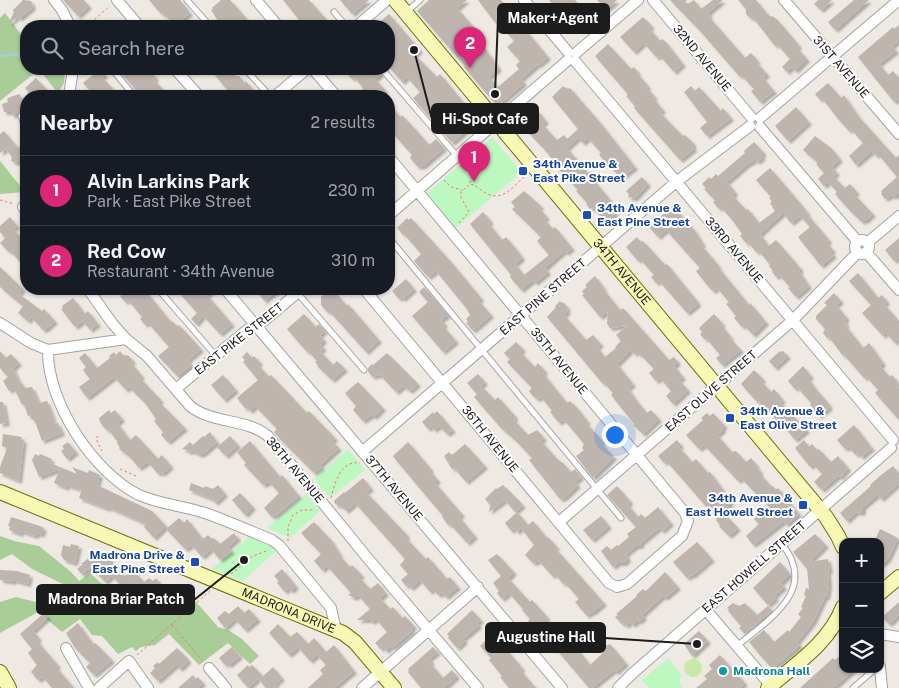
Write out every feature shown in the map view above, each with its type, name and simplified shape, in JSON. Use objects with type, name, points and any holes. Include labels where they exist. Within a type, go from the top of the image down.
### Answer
[{"type":"street","points":[[54,0],[67,20]]},
{"type":"street","points":[[256,0],[273,20]]},
{"type":"street","points":[[364,20],[387,0]]},
{"type":"street","name":"34TH AVENUE","points":[[395,0],[819,510],[832,526],[839,539]]},
{"type":"street","name":"33RD AVENUE","points":[[524,0],[794,320],[895,444]]},
{"type":"street","points":[[395,210],[638,0]]},
{"type":"street","points":[[646,0],[652,0]]},
{"type":"street","name":"32ND AVENUE","points":[[652,0],[899,290]]},
{"type":"street","name":"31ST AVENUE","points":[[784,0],[899,134]]},
{"type":"street","name":"EAST PINE STREET","points":[[362,452],[676,182],[755,122],[898,0]]},
{"type":"street","points":[[114,3],[132,20]]},
{"type":"street","points":[[68,90],[72,75]]},
{"type":"street","points":[[180,75],[193,90]]},
{"type":"street","points":[[281,90],[300,75]]},
{"type":"street","points":[[318,75],[331,90]]},
{"type":"street","name":"35TH AVENUE","points":[[395,164],[685,512],[688,521],[682,536],[627,584],[617,587]]},
{"type":"street","name":"EAST OLIVE STREET","points":[[559,522],[794,320],[862,247],[899,216]]},
{"type":"street","name":"38TH AVENUE","points":[[92,295],[126,339],[147,356],[198,413],[256,429],[268,436],[478,688]]},
{"type":"street","name":"37TH AVENUE","points":[[231,295],[562,688]]},
{"type":"street","name":"EAST PIKE STREET","points":[[176,389],[256,324],[264,321],[293,295]]},
{"type":"street","name":"36TH AVENUE","points":[[369,295],[609,583],[617,587]]},
{"type":"street","points":[[0,323],[30,343],[48,350],[126,339]]},
{"type":"street","points":[[48,350],[48,368],[53,387],[64,414],[98,462],[117,481],[141,496],[205,513],[272,540],[331,608],[336,630]]},
{"type":"street","name":"EAST HOWELL STREET","points":[[618,688],[895,444]]},
{"type":"street","name":"MADRONA DRIVE","points":[[0,492],[336,630],[349,637],[394,688]]},
{"type":"street","points":[[884,590],[899,578]]},
{"type":"street","points":[[362,688],[478,587]]},
{"type":"street","points":[[706,610],[770,687],[817,646],[830,632],[839,617]]},
{"type":"street","points":[[884,635],[899,637]]},
{"type":"street","points":[[66,648],[89,688]]},
{"type":"street","points":[[98,688],[132,658],[148,688]]},
{"type":"street","points":[[207,666],[226,688]]},
{"type":"street","points":[[0,672],[9,688]]},
{"type":"street","points":[[881,673],[882,688]]},
{"type":"lane","points":[[187,0],[205,20]]},
{"type":"lane","points":[[405,13],[420,0]]},
{"type":"lane","points":[[334,12],[341,20]]},
{"type":"lane","points":[[117,75],[129,90]]},
{"type":"lane","points":[[251,75],[264,90]]},
{"type":"lane","points":[[387,75],[457,156]]},
{"type":"lane","points":[[395,245],[621,518]]},
{"type":"lane","points":[[163,295],[216,356]]},
{"type":"lane","points":[[302,295],[364,370]]},
{"type":"lane","points":[[737,646],[785,604],[793,590],[795,582],[794,566],[782,544]]},
{"type":"lane","points":[[853,688],[870,673]]},
{"type":"path","points":[[93,20],[114,3]]},
{"type":"path","points":[[459,223],[469,212],[461,197],[463,190],[470,184],[472,173],[478,160],[475,153]]},
{"type":"path","points":[[470,184],[487,194],[496,196],[511,191],[526,175]]},
{"type":"path","points":[[444,180],[451,187],[463,190]]},
{"type":"path","points":[[0,200],[20,207]]},
{"type":"path","points":[[98,436],[96,439],[104,456]]},
{"type":"path","points":[[330,502],[336,481],[342,470],[352,463],[363,464]]},
{"type":"path","points":[[118,469],[136,476],[138,475]]},
{"type":"path","points":[[286,554],[290,551],[288,526],[293,515],[302,510],[320,511]]},
{"type":"path","points":[[230,576],[253,556],[264,551],[274,550]]},
{"type":"path","points":[[132,658],[211,589]]},
{"type":"path","points":[[172,624],[207,666]]},
{"type":"green space","points":[[5,13],[20,33],[20,75],[34,75],[0,101],[0,18]]},
{"type":"green space","points":[[43,75],[65,75],[64,83],[60,90],[56,90]]},
{"type":"green space","points":[[492,137],[522,172],[456,228],[427,193]]},
{"type":"green space","points":[[0,161],[20,186],[20,192],[0,194]]},
{"type":"green space","points":[[348,449],[365,470],[330,498],[314,479]]},
{"type":"green space","points":[[306,494],[320,511],[290,538],[267,528]]},
{"type":"green space","points":[[0,536],[39,546],[71,572],[79,581],[90,573],[101,583],[170,608],[190,595],[218,627],[228,630],[242,639],[259,656],[250,664],[228,643],[199,665],[169,634],[155,645],[141,647],[136,651],[132,647],[118,654],[102,636],[92,635],[80,619],[62,632],[38,612],[0,633],[0,602],[16,597],[55,607],[65,585],[32,569],[12,554],[0,560]]},
{"type":"green space","points":[[249,537],[270,546],[276,551],[243,581],[212,569]]},
{"type":"green space","points":[[668,658],[682,675],[679,682],[682,688],[649,688],[642,680]]},
{"type":"green space","points":[[693,659],[699,662],[702,668],[699,674],[693,677],[687,674],[684,668],[687,662]]},
{"type":"building","points":[[23,0],[31,1],[33,7],[19,19],[18,16],[8,25],[14,12],[13,10]]},
{"type":"building","points":[[63,0],[84,0],[89,6],[78,16]]},
{"type":"building","points":[[149,0],[180,0],[190,13],[181,20],[169,20],[166,14],[164,16]]},
{"type":"building","points":[[221,0],[230,0],[248,20],[228,20],[227,18],[217,20],[211,10]]},
{"type":"building","points":[[283,0],[309,0],[327,20],[299,20]]},
{"type":"building","points":[[340,0],[369,0],[352,14]]},
{"type":"building","points":[[429,0],[467,0],[457,8],[482,37],[478,40],[499,68],[489,77],[498,87],[519,69],[516,65],[520,61],[507,47],[514,41],[499,23],[497,25],[478,0],[501,0],[548,57],[521,79],[524,83],[497,106],[417,11]]},
{"type":"building","points":[[549,0],[575,0],[581,6],[583,5],[590,14],[584,19],[586,21],[581,26],[579,23],[572,29]]},
{"type":"building","points":[[597,0],[617,0],[606,10]]},
{"type":"building","points":[[670,0],[687,0],[685,2],[688,4],[694,0],[701,9],[713,0],[723,0],[708,13],[709,17],[745,58],[751,53],[767,74],[763,78],[774,91],[760,102],[751,91],[754,89],[741,75],[740,77]]},
{"type":"building","points":[[738,0],[756,0],[768,15],[773,16],[797,43],[799,46],[797,48],[807,59],[795,71],[792,67],[787,72],[782,67],[790,59],[777,44],[775,46],[754,19],[746,14],[746,9]]},
{"type":"building","points":[[818,0],[832,0],[821,10],[814,4]]},
{"type":"building","points":[[854,0],[869,0],[835,30],[828,22]]},
{"type":"building","points":[[389,14],[394,20],[382,20]]},
{"type":"building","points":[[643,17],[652,26],[649,28],[660,41],[662,39],[665,41],[683,64],[674,72],[660,56],[656,57],[644,43],[634,52],[620,37]]},
{"type":"building","points":[[395,21],[420,50],[415,55],[437,77],[440,74],[478,120],[452,143],[413,98],[420,92],[407,77],[402,82],[395,74]]},
{"type":"building","points":[[899,25],[899,40],[892,46],[896,51],[879,64],[888,75],[893,71],[899,78],[899,98],[894,102],[858,57],[893,27],[894,29]]},
{"type":"building","points":[[608,44],[631,69],[634,67],[638,72],[648,86],[647,88],[655,97],[653,98],[663,110],[660,112],[666,119],[693,143],[694,149],[680,160],[634,108],[635,106],[626,96],[628,95],[626,92],[595,56]]},
{"type":"building","points":[[93,75],[105,75],[102,77],[113,89],[89,90],[83,83]]},
{"type":"building","points":[[123,75],[154,75],[156,78],[154,80],[163,90],[136,90]]},
{"type":"building","points":[[215,75],[239,76],[253,90],[227,90]]},
{"type":"building","points":[[348,75],[380,75],[375,79],[385,90],[362,90],[363,88],[354,77],[352,79]]},
{"type":"building","points":[[36,78],[47,90],[27,90],[25,88]]},
{"type":"building","points":[[828,83],[841,98],[844,95],[858,116],[896,158],[899,155],[899,192],[894,197],[892,195],[885,199],[881,194],[881,191],[897,177],[878,154],[876,156],[872,151],[856,165],[849,156],[863,143],[851,129],[849,131],[838,119],[822,98],[820,100],[815,94]]},
{"type":"building","points":[[563,86],[568,89],[570,88],[635,167],[621,178],[599,155],[601,153],[588,138],[583,143],[578,138],[567,148],[612,202],[608,205],[616,213],[606,221],[593,208],[590,209],[576,191],[578,190],[554,164],[545,150],[521,125],[537,110],[546,121],[542,124],[557,140],[564,135],[567,139],[578,129],[552,97]]},
{"type":"building","points":[[691,86],[695,91],[699,87],[721,111],[723,108],[731,118],[707,136],[700,128],[707,122],[684,92]]},
{"type":"building","points":[[20,94],[20,112],[12,116],[11,112],[4,112],[2,104],[8,102],[7,99]]},
{"type":"building","points":[[796,107],[809,122],[788,141],[775,126]]},
{"type":"building","points":[[395,111],[400,117],[402,115],[429,145],[436,139],[444,148],[422,167],[418,167],[410,158],[412,155],[395,136]]},
{"type":"building","points":[[4,131],[18,148],[20,146],[20,160],[17,163],[11,161],[12,157],[6,149],[0,153],[0,134]]},
{"type":"building","points":[[815,136],[831,148],[840,159],[832,167],[837,173],[833,176],[845,188],[850,184],[857,192],[854,194],[873,214],[865,221],[862,222],[851,212],[835,194],[837,192],[828,182],[824,186],[818,179],[824,173],[816,164],[818,163],[803,150]]},
{"type":"building","points":[[754,142],[764,153],[761,155],[763,157],[757,162],[755,159],[750,162],[727,182],[735,192],[733,196],[746,210],[748,209],[759,223],[775,211],[770,203],[772,202],[769,198],[771,197],[756,180],[770,168],[829,240],[827,243],[833,250],[831,252],[834,255],[821,266],[798,237],[810,227],[800,216],[791,223],[783,213],[760,234],[769,246],[776,240],[801,269],[799,271],[809,286],[796,297],[779,275],[776,277],[770,265],[759,251],[756,252],[740,236],[742,234],[733,221],[721,207],[719,209],[713,202],[715,200],[704,189],[706,188],[702,184],[709,177],[711,179],[716,174],[718,176],[745,153],[744,151]]},
{"type":"building","points":[[642,177],[648,184],[633,199],[631,197],[628,198],[629,194],[626,191]]},
{"type":"building","points":[[524,191],[541,206],[539,208],[547,217],[544,219],[553,229],[555,227],[572,248],[566,253],[564,251],[545,268],[548,272],[535,283],[533,280],[521,290],[470,224],[483,212],[490,220],[489,224],[502,240],[506,237],[520,254],[522,258],[515,264],[524,275],[549,255],[537,241],[541,237],[512,209],[515,207],[511,202]]},
{"type":"building","points":[[673,206],[695,231],[703,244],[701,245],[718,267],[749,305],[750,303],[766,322],[753,335],[734,318],[736,316],[726,304],[729,302],[717,288],[713,291],[707,285],[696,271],[700,268],[666,230],[658,237],[650,228]]},
{"type":"building","points":[[10,217],[17,226],[13,229],[20,237],[20,262],[0,243],[5,238],[0,232],[0,226]]},
{"type":"building","points":[[407,218],[409,220],[411,218],[481,298],[479,301],[491,315],[475,329],[472,330],[466,323],[468,322],[466,319],[470,315],[467,309],[436,271],[428,277],[414,261],[421,254],[397,228]]},
{"type":"building","points":[[637,237],[665,265],[667,264],[697,301],[698,304],[687,313],[659,281],[656,283],[651,277],[654,275],[626,247]]},
{"type":"building","points":[[899,238],[899,257],[894,261],[885,250]]},
{"type":"building","points":[[0,267],[20,286],[20,295],[42,311],[44,309],[55,321],[43,330],[31,317],[28,321],[18,313],[23,306],[0,287]]},
{"type":"building","points":[[858,273],[878,298],[882,295],[887,302],[884,304],[899,321],[899,339],[895,343],[886,333],[883,336],[862,313],[871,305],[849,281]]},
{"type":"building","points":[[595,276],[620,310],[623,308],[669,360],[674,357],[678,362],[674,366],[683,377],[679,380],[688,390],[673,404],[666,396],[671,391],[660,378],[656,381],[649,373],[654,369],[640,354],[636,352],[634,354],[631,350],[617,364],[633,384],[628,388],[636,400],[647,413],[651,410],[659,419],[643,434],[633,425],[611,395],[613,393],[603,384],[547,317],[560,301],[563,302],[568,308],[564,315],[586,340],[593,335],[601,344],[597,347],[605,357],[616,348],[621,341],[616,335],[627,326],[610,328],[607,324],[608,311],[600,317],[582,295],[584,294],[582,291],[587,287],[585,285]]},
{"type":"building","points":[[406,279],[414,289],[403,299],[401,297],[399,299],[395,294],[395,288]]},
{"type":"building","points":[[424,287],[448,315],[441,320],[445,324],[443,326],[456,341],[443,352],[412,316],[428,302],[419,292]]},
{"type":"building","points":[[834,293],[841,301],[836,305],[847,318],[844,321],[847,324],[845,325],[863,348],[869,343],[883,363],[880,366],[890,377],[892,375],[897,381],[899,389],[899,420],[875,393],[878,390],[867,377],[864,378],[843,356],[829,337],[827,338],[823,333],[825,329],[816,319],[816,316],[827,305],[824,303]]},
{"type":"building","points":[[149,295],[171,322],[177,326],[179,325],[201,349],[188,360],[191,365],[177,376],[158,356],[169,347],[149,324],[145,325],[140,319],[142,317],[128,300],[125,302],[120,296]]},
{"type":"building","points":[[181,295],[207,295],[232,324],[220,334],[203,316],[196,324],[191,319],[197,313]]},
{"type":"building","points":[[260,295],[272,295],[264,301]]},
{"type":"building","points":[[323,295],[337,295],[347,306],[348,304],[379,340],[366,352],[329,311],[327,312],[321,305],[321,297]]},
{"type":"building","points":[[73,298],[85,314],[88,311],[98,324],[90,330],[83,321],[75,327],[61,309],[63,308],[62,306]]},
{"type":"building","points":[[304,314],[316,327],[319,324],[325,331],[320,335],[324,340],[320,344],[324,348],[320,351],[333,365],[337,361],[345,369],[332,380],[317,366],[315,362],[317,361],[287,329]]},
{"type":"building","points":[[714,314],[723,324],[721,325],[730,338],[741,350],[722,365],[716,358],[720,355],[706,338],[705,340],[700,334],[702,332],[699,328]]},
{"type":"building","points":[[516,342],[523,349],[520,352],[535,367],[538,363],[545,371],[543,373],[567,403],[570,401],[578,409],[588,422],[586,423],[603,441],[601,443],[614,457],[593,478],[576,456],[584,450],[582,448],[584,444],[565,421],[562,420],[559,423],[541,397],[537,399],[532,395],[529,391],[532,388],[507,362],[510,359],[504,353]]},
{"type":"building","points":[[0,351],[6,358],[11,354],[19,363],[13,368],[18,379],[25,388],[32,387],[39,403],[47,401],[55,424],[58,423],[62,433],[42,441],[34,419],[32,420],[30,415],[28,416],[24,404],[22,405],[14,388],[9,391],[3,381],[8,377],[0,368]]},
{"type":"building","points":[[120,351],[124,356],[129,356],[133,361],[131,363],[142,376],[140,378],[161,400],[159,402],[185,428],[168,442],[161,435],[163,432],[154,421],[156,419],[145,403],[129,387],[126,390],[114,377],[87,398],[79,387],[90,379],[83,370],[86,367],[79,358],[85,353],[97,368],[110,358],[109,356],[114,352],[116,355]]},
{"type":"building","points":[[780,351],[783,351],[788,356],[775,368],[769,361]]},
{"type":"building","points":[[247,352],[252,358],[254,356],[260,362],[258,365],[269,377],[271,375],[307,413],[309,411],[335,438],[332,441],[339,448],[314,473],[280,439],[274,432],[277,429],[255,406],[250,411],[237,398],[258,380],[243,362],[245,360],[242,357]]},
{"type":"building","points":[[387,353],[418,384],[410,391],[403,386],[396,392],[380,375],[373,377],[368,372],[368,368],[372,364]]},
{"type":"building","points":[[803,366],[811,376],[808,378],[830,407],[819,416],[797,387],[795,389],[788,381]]},
{"type":"building","points":[[754,370],[763,379],[761,381],[771,392],[774,389],[783,400],[780,402],[807,430],[795,440],[782,424],[768,413],[741,384]]},
{"type":"building","points":[[478,374],[485,382],[481,386],[495,400],[498,397],[515,416],[514,420],[528,435],[537,430],[544,438],[541,441],[558,460],[571,472],[575,469],[581,477],[575,482],[578,485],[564,498],[560,499],[529,460],[532,458],[502,429],[474,397],[477,394],[467,383]]},
{"type":"building","points":[[223,375],[236,390],[224,400],[211,385]]},
{"type":"building","points":[[358,382],[383,408],[374,417],[372,415],[363,421],[353,410],[356,406],[345,393]]},
{"type":"building","points":[[0,402],[3,402],[7,423],[0,424]]},
{"type":"building","points":[[109,410],[111,413],[115,410],[122,419],[117,423],[130,440],[136,435],[158,459],[162,455],[171,466],[162,474],[160,472],[158,474],[148,462],[139,468],[130,457],[119,449],[117,441],[100,422],[99,418]]},
{"type":"building","points":[[437,411],[453,430],[447,434],[439,426],[434,430],[431,426],[428,429],[422,422],[433,412],[434,414]]},
{"type":"building","points":[[707,413],[710,416],[713,413],[725,426],[717,435],[732,452],[736,451],[746,462],[751,458],[757,465],[760,474],[772,487],[776,490],[778,488],[799,514],[786,525],[784,521],[753,545],[746,536],[759,524],[754,519],[768,506],[741,478],[738,481],[704,445],[699,449],[686,435],[703,420],[701,418]]},
{"type":"building","points":[[854,425],[872,448],[861,457],[848,447],[845,449],[837,440]]},
{"type":"building","points":[[210,432],[217,442],[204,453],[200,455],[192,451],[186,452],[188,450],[182,449],[190,442],[193,445]]},
{"type":"building","points":[[3,434],[22,437],[21,440],[24,440],[19,481],[0,473],[0,467],[7,448],[2,446]]},
{"type":"building","points":[[230,436],[238,445],[226,456],[217,447]]},
{"type":"building","points":[[677,440],[681,445],[679,447],[692,462],[696,459],[708,473],[710,472],[731,501],[722,511],[738,528],[729,536],[719,526],[717,519],[676,472],[666,461],[664,463],[658,456]]},
{"type":"building","points":[[804,440],[809,447],[812,444],[817,450],[819,449],[831,462],[838,456],[848,468],[841,477],[838,476],[822,490],[814,482],[822,474],[813,464],[810,467],[795,448]]},
{"type":"building","points":[[250,441],[280,477],[282,475],[299,496],[272,517],[264,508],[279,493],[269,482],[263,485],[244,465],[246,463],[237,452]]},
{"type":"building","points":[[68,442],[76,452],[67,459],[61,451],[64,449],[62,446]]},
{"type":"building","points":[[408,442],[431,469],[430,471],[438,480],[435,483],[462,514],[459,517],[475,536],[467,543],[450,524],[448,525],[443,516],[393,456]]},
{"type":"building","points":[[465,444],[485,466],[466,482],[454,468],[452,469],[444,456],[449,452],[452,455]]},
{"type":"building","points":[[35,454],[52,459],[50,463],[77,474],[72,467],[88,473],[89,470],[100,475],[97,485],[152,511],[166,526],[154,538],[144,527],[146,524],[108,507],[108,509],[79,498],[82,490],[67,485],[66,488],[54,483],[60,469],[39,477],[32,460]]},
{"type":"building","points":[[893,466],[899,474],[899,483],[881,499],[877,495],[863,507],[861,513],[856,512],[847,521],[840,513]]},
{"type":"building","points":[[363,478],[371,488],[366,492],[407,535],[406,538],[426,559],[428,557],[447,579],[450,577],[458,587],[446,597],[442,593],[438,595],[433,589],[430,592],[420,580],[411,588],[408,585],[406,586],[401,580],[408,574],[400,565],[405,559],[355,503],[346,511],[343,507],[335,504],[334,501]]},
{"type":"building","points":[[191,483],[213,489],[218,485],[225,494],[215,503],[212,499],[189,490]]},
{"type":"building","points":[[503,485],[523,505],[515,512],[505,500],[489,512],[490,505],[485,499],[496,488]]},
{"type":"building","points":[[617,486],[630,501],[628,505],[638,517],[641,514],[645,518],[658,507],[671,523],[662,531],[659,528],[642,542],[640,546],[636,546],[626,554],[628,559],[624,563],[618,563],[613,567],[601,551],[607,546],[611,550],[618,546],[629,537],[627,534],[636,527],[607,495]]},
{"type":"building","points":[[240,493],[253,507],[245,515],[232,500]]},
{"type":"building","points":[[517,512],[528,525],[533,521],[604,603],[587,616],[575,602],[579,599],[565,583],[563,584],[555,574],[552,576],[539,561],[533,563],[525,555],[534,545],[521,528],[517,532],[514,528],[511,531],[505,523]]},
{"type":"building","points":[[601,516],[609,526],[592,540],[583,530]]},
{"type":"building","points":[[11,517],[44,528],[41,535],[38,533],[35,536],[21,531],[20,534],[9,530],[10,526],[8,526]]},
{"type":"building","points":[[179,518],[184,523],[187,519],[203,539],[208,535],[220,544],[234,533],[238,538],[228,547],[232,551],[220,560],[211,549],[202,557],[192,545],[185,549],[166,529]]},
{"type":"building","points":[[314,522],[333,542],[339,555],[350,567],[352,565],[362,575],[359,577],[370,589],[378,583],[386,593],[380,598],[390,609],[393,607],[402,618],[405,616],[414,626],[411,629],[413,630],[392,648],[391,646],[386,651],[375,643],[387,632],[376,619],[372,622],[370,620],[357,620],[370,609],[358,595],[355,598],[348,595],[351,593],[327,566],[322,570],[314,561],[321,554],[301,533]]},
{"type":"building","points":[[880,529],[898,538],[888,559],[884,562],[884,538],[876,538]]},
{"type":"building","points":[[815,534],[826,545],[809,562],[828,559],[830,571],[828,571],[829,585],[827,597],[825,597],[813,622],[797,642],[800,645],[772,669],[749,642],[764,630],[774,642],[788,630],[789,632],[801,617],[798,614],[803,608],[801,607],[806,596],[804,595],[806,588],[809,589],[807,569],[793,552]]},
{"type":"building","points":[[697,542],[712,559],[687,578],[673,562]]},
{"type":"building","points":[[71,544],[79,546],[75,563],[64,560],[61,555],[63,545],[70,547]]},
{"type":"building","points":[[94,554],[110,559],[125,576],[133,570],[144,582],[149,578],[153,581],[156,578],[168,592],[175,586],[182,593],[168,606],[155,592],[147,598],[133,582],[125,590],[112,576],[105,582],[91,567],[82,574],[77,569]]},
{"type":"building","points":[[497,554],[514,572],[508,578],[530,602],[532,600],[547,617],[546,620],[557,633],[569,645],[572,642],[590,665],[605,651],[602,647],[610,644],[626,663],[616,672],[614,670],[592,688],[589,688],[556,649],[552,650],[538,635],[528,621],[530,619],[509,593],[502,599],[497,593],[499,591],[493,583],[501,576],[488,560]]},
{"type":"building","points":[[780,562],[790,574],[781,583],[784,587],[768,605],[753,588]]},
{"type":"building","points":[[282,569],[296,586],[291,591],[288,588],[285,592],[274,576]]},
{"type":"building","points":[[0,570],[17,571],[30,575],[28,584],[13,580],[13,582],[0,580]]},
{"type":"building","points":[[665,572],[678,587],[665,598],[663,596],[642,615],[644,617],[639,622],[638,620],[633,625],[630,622],[626,626],[624,623],[622,624],[615,617],[618,615],[616,614],[643,589],[646,591]]},
{"type":"building","points":[[899,602],[899,615],[889,624],[884,619],[884,615]]},
{"type":"building","points":[[733,603],[739,606],[745,603],[757,615],[768,606],[772,610],[745,634],[739,628],[741,626],[728,611],[727,608]]},
{"type":"building","points":[[238,606],[244,613],[249,609],[258,619],[245,630],[235,619],[225,628],[217,618],[225,611],[229,614]]},
{"type":"building","points":[[472,610],[481,620],[477,623],[479,625],[463,639],[465,641],[457,648],[448,638],[447,634]]},
{"type":"building","points":[[44,613],[48,617],[33,631],[39,638],[37,640],[42,647],[58,665],[56,667],[74,688],[52,688],[43,677],[38,680],[31,672],[37,665],[28,653],[32,649],[20,634]]},
{"type":"building","points":[[78,623],[93,644],[95,643],[112,660],[94,675],[86,667],[90,663],[75,648],[66,633]]},
{"type":"building","points":[[278,624],[290,637],[297,632],[308,644],[314,638],[326,652],[334,645],[354,671],[334,688],[308,688],[323,674],[320,670],[326,665],[317,655],[310,661],[298,647],[289,655],[269,633]]},
{"type":"building","points":[[699,631],[708,641],[692,656],[684,644]]},
{"type":"building","points":[[492,634],[518,663],[522,668],[521,671],[536,688],[509,688],[500,677],[502,676],[489,660],[491,658],[480,646]]},
{"type":"building","points":[[232,647],[240,656],[229,665],[227,663],[225,665],[219,658]]},
{"type":"building","points":[[433,647],[438,652],[429,659],[432,662],[430,663],[443,678],[452,670],[457,676],[444,688],[421,688],[408,672],[408,669]]},
{"type":"building","points":[[177,648],[188,661],[180,669],[176,665],[158,681],[150,673],[155,668],[153,666],[158,662],[159,664]]},
{"type":"building","name":"Madrona Hall","points":[[720,655],[745,683],[739,688],[696,688],[707,679],[704,676],[712,669],[709,665]]},
{"type":"building","points":[[839,656],[839,673],[850,673],[838,684],[831,688],[800,688],[833,658],[835,660]]},
{"type":"building","points":[[248,665],[249,667],[252,665],[262,675],[248,688],[237,675]]},
{"type":"building","points":[[273,667],[282,678],[275,684],[278,688],[266,688],[259,680]]},
{"type":"building","points":[[193,675],[196,679],[198,677],[203,683],[197,688],[178,688]]},
{"type":"waterway","points":[[0,56],[20,54]]},
{"type":"place","name":"Hi-Spot Cafe","points":[[414,50]]},
{"type":"place","name":"Red Cow","points":[[470,68]]},
{"type":"place","name":"Maker+Agent","points":[[495,94]]},
{"type":"place","name":"34th Avenue & East Pike Street","points":[[523,171]]},
{"type":"place","name":"Alvin Larkins Park","points":[[474,182]]},
{"type":"place","name":"34th Avenue & East Pine Street","points":[[587,215]]},
{"type":"place","name":"34th Avenue & East Olive Street","points":[[730,418]]},
{"type":"place","name":"34th Avenue & East Howell Street","points":[[803,505]]},
{"type":"place","name":"Madrona Briar Patch","points":[[244,560]]},
{"type":"place","name":"Madrona Drive & East Pine Street","points":[[195,562]]},
{"type":"place","name":"Augustine Hall","points":[[697,644]]},
{"type":"place","name":"Madrona Hall","points":[[723,671]]}]
